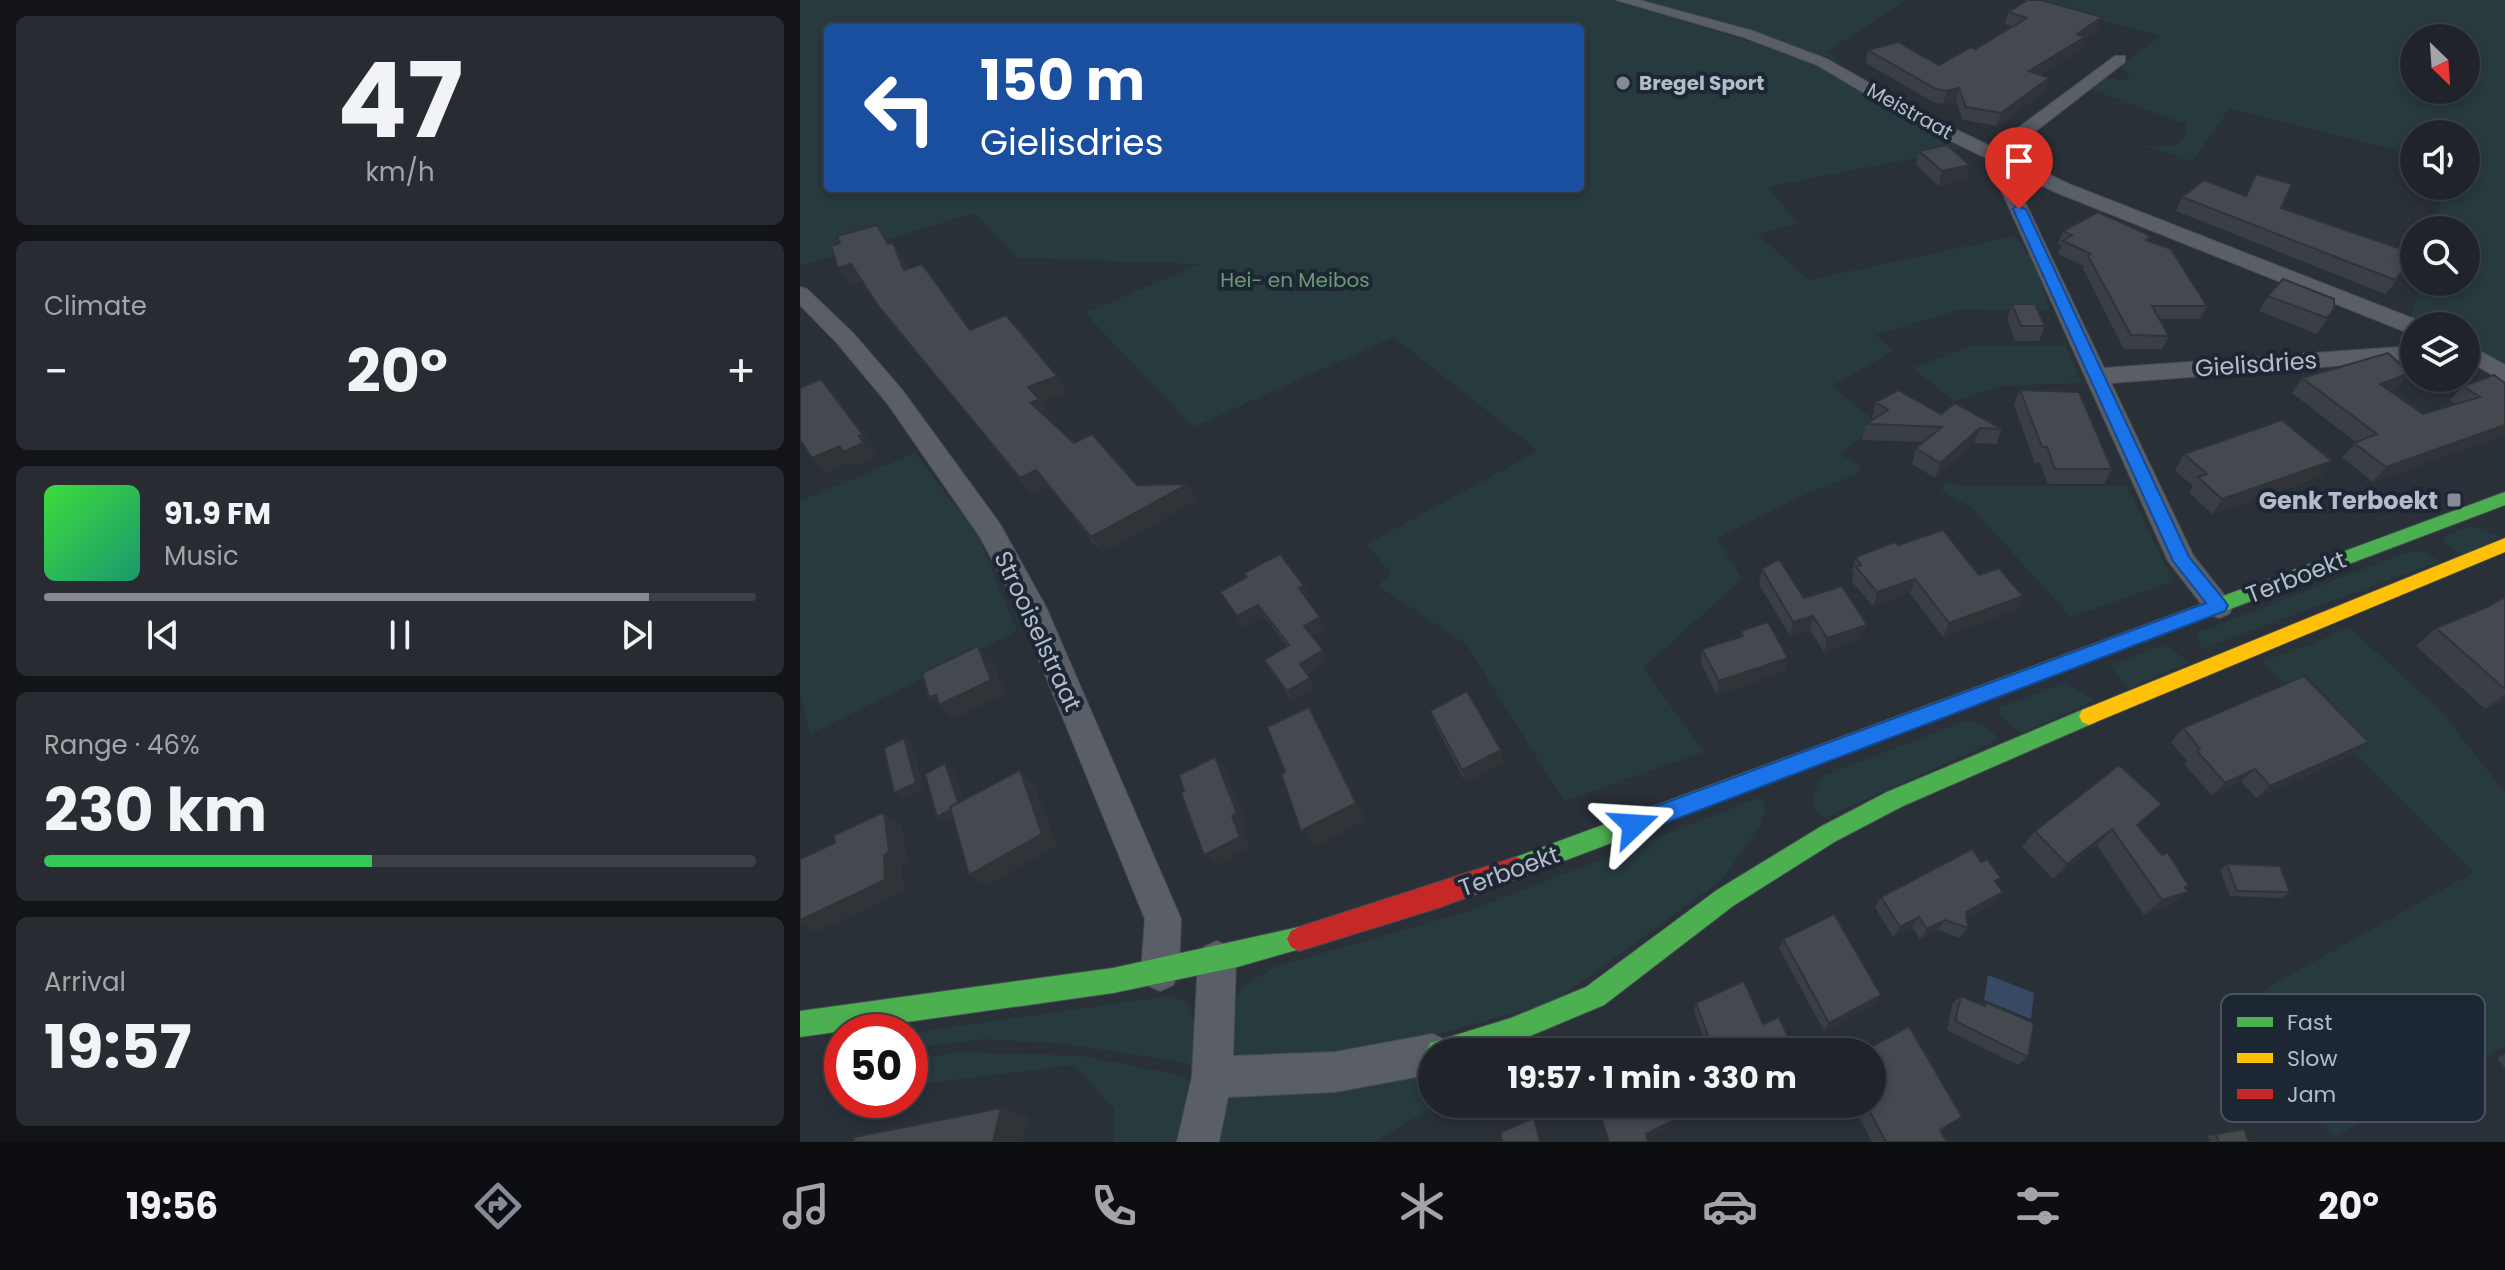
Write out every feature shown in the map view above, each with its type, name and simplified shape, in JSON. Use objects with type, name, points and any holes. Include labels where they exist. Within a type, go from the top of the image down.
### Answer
[{"type":"main road","name":"Terboekt","points":[[800,1024],[1003,998],[1160,972],[1353,925],[1469,886],[2505,498]]},
{"type":"main road","name":"Terboekt","points":[[1487,1038],[1595,996],[1725,898],[1828,834],[1895,799],[2202,667],[2505,545]]},
{"type":"street","name":"Meistraat","points":[[1623,0],[1748,34],[1822,62],[1922,120],[2062,188],[2400,321]]},
{"type":"street","points":[[1993,155],[2120,59]]},
{"type":"street","points":[[2104,71],[2125,77]]},
{"type":"street","points":[[2020,168],[2007,183],[2182,561],[2219,606]]},
{"type":"street","name":"Strooiselstraat","points":[[800,293],[845,338],[895,397],[990,531],[1032,607],[1163,919],[1160,972]]},
{"type":"street","name":"Gielisdries","points":[[2098,376],[2400,354]]},
{"type":"street","points":[[2480,359],[2505,375]]},
{"type":"street","points":[[1198,1142],[1212,1077],[1217,960]]},
{"type":"street","points":[[1212,1077],[1335,1072],[1418,1057]]},
{"type":"green space","name":"Hei- en Meibos","points":[[800,0],[1612,0],[1788,53],[1823,68],[1962,149],[1767,187],[1799,224],[1757,234],[1809,280],[2015,236],[2034,262],[2050,310],[1962,309],[1876,335],[1893,351],[1832,386],[1878,424],[1839,454],[1862,466],[1855,475],[1806,494],[1717,538],[1742,579],[1643,668],[1704,752],[1564,801],[1466,644],[1378,586],[1391,573],[1367,544],[1538,451],[1394,337],[1193,427],[1085,313],[1200,264],[1017,258],[975,213],[800,266]]},
{"type":"green space","points":[[1631,0],[1907,0],[1826,52],[1843,63],[1775,39]]},
{"type":"green space","points":[[2027,0],[2505,0],[2505,369],[2480,354],[2480,312],[2412,312],[2417,296],[2480,296],[2480,216],[2438,216],[2442,200],[2480,200],[2480,120],[2400,120],[2400,151],[2229,109],[2193,161],[2143,146],[2176,145],[2184,139],[2186,124],[2090,89],[2103,78],[2126,80],[2130,75],[2123,71],[2122,64],[2161,36]]},
{"type":"green space","points":[[1972,345],[2065,345],[2082,383],[1999,386],[1954,401],[1913,368]]},
{"type":"green space","points":[[915,453],[978,536],[1017,631],[810,734],[800,695],[800,501]]},
{"type":"green space","points":[[1946,482],[1955,485],[2127,486],[2173,581],[2071,617],[1971,507],[1941,491]]},
{"type":"green space","points":[[2472,526],[2500,537],[2462,555],[2445,544],[2442,537]]},
{"type":"green space","points":[[2410,551],[2423,552],[2440,561],[2201,649],[2197,633]]},
{"type":"green space","points":[[2349,627],[2441,711],[2505,793],[2505,1046],[2485,1057],[2485,994],[2256,994],[2474,872],[2262,661]]},
{"type":"green space","points":[[2161,646],[2189,662],[2128,689],[2110,665]]},
{"type":"green space","points":[[2064,683],[2095,700],[2021,734],[1999,714],[1999,708]]},
{"type":"green space","points":[[1968,720],[1982,724],[2000,739],[1825,818],[1816,809],[1814,793],[1823,776]]},
{"type":"green space","points":[[1761,797],[1766,810],[1760,825],[1722,880],[1552,1003],[1342,1060],[1247,1059],[1228,1050],[1233,1001],[1245,985],[1275,967],[1469,911]]},
{"type":"green space","points":[[1170,996],[1188,1003],[1193,1018],[1195,1048],[1193,1064],[1067,1044],[983,1039],[928,1046],[928,1030]]},
{"type":"green space","points":[[961,1052],[1082,1056],[1183,1076],[1191,1083],[1182,1142],[1114,1142],[1114,1109],[1075,1065],[928,1083],[928,1057]]},
{"type":"green space","points":[[1408,1066],[1418,1073],[1418,1116],[1374,1142],[1211,1142],[1219,1097]]},
{"type":"green space","points":[[2325,1122],[2362,1122],[2334,1137]]},
{"type":"water","points":[[1988,975],[2034,993],[2031,1019],[1984,1000]]},
{"type":"building","points":[[2028,0],[2041,0],[2102,17],[2077,34],[2085,37],[2029,71],[2049,78],[2001,113],[1966,107],[1959,88],[1946,91],[1936,89],[1868,50],[1898,42],[1939,65],[1971,47],[1975,49],[2027,18],[2008,12]]},
{"type":"building","points":[[1947,145],[1970,165],[1942,171],[1919,151]]},
{"type":"building","points":[[2256,174],[2292,184],[2281,208],[2400,249],[2400,274],[2395,280],[2182,197],[2204,180],[2246,196]]},
{"type":"building","points":[[2098,212],[2151,236],[2146,240],[2171,249],[2207,306],[2152,306],[2169,336],[2131,335],[2088,256],[2091,254],[2063,241],[2072,235],[2063,231]]},
{"type":"building","points":[[877,225],[888,244],[893,243],[904,270],[922,264],[970,330],[1006,315],[1057,376],[1028,387],[1039,399],[1031,403],[1074,443],[1092,434],[1137,485],[1188,484],[1091,537],[1036,470],[1020,478],[879,307],[851,264],[838,268],[831,246],[840,243],[837,236]]},
{"type":"building","points":[[2283,279],[2334,299],[2334,309],[2327,318],[2268,296]]},
{"type":"building","points":[[2012,304],[2035,304],[2045,326],[2021,326]]},
{"type":"building","points":[[2388,353],[2400,364],[2400,377],[2380,384],[2423,414],[2480,397],[2472,392],[2480,392],[2480,380],[2494,375],[2505,383],[2505,425],[2386,467],[2354,443],[2377,434],[2302,378]]},
{"type":"building","points":[[821,379],[863,435],[859,436],[863,443],[843,452],[840,446],[812,458],[800,440],[800,388]]},
{"type":"building","points":[[1898,390],[1941,414],[1955,403],[2002,429],[1980,428],[1940,463],[1916,448],[1942,427],[1866,424],[1888,410],[1876,402]]},
{"type":"building","points":[[2020,390],[2079,392],[2112,469],[2055,469],[2047,447],[2042,447]]},
{"type":"building","points":[[2282,420],[2332,461],[2222,499],[2198,477],[2207,474],[2184,454]]},
{"type":"building","points":[[1943,530],[1979,575],[1999,568],[2023,596],[1949,623],[1915,579],[1877,592],[1856,567],[1861,565],[1856,557],[1895,542],[1898,545]]},
{"type":"building","points":[[1280,554],[1304,586],[1299,588],[1320,617],[1304,626],[1323,650],[1300,664],[1310,678],[1287,691],[1264,660],[1289,645],[1258,605],[1237,616],[1220,592],[1247,577],[1244,573]]},
{"type":"building","points":[[1779,559],[1804,598],[1842,586],[1867,625],[1827,638],[1813,616],[1793,622],[1762,569]]},
{"type":"building","points":[[2505,597],[2505,689],[2436,628]]},
{"type":"building","points":[[1768,622],[1788,658],[1719,681],[1702,649],[1743,636],[1741,631]]},
{"type":"building","points":[[978,646],[991,680],[939,705],[936,695],[929,697],[922,673]]},
{"type":"building","points":[[2304,676],[2369,742],[2270,786],[2255,769],[2225,783],[2197,751],[2200,749],[2183,728]]},
{"type":"building","points":[[1467,691],[1501,750],[1462,770],[1430,711]]},
{"type":"building","points":[[1309,707],[1356,803],[1301,831],[1281,774],[1285,772],[1267,727]]},
{"type":"building","points":[[904,738],[916,783],[894,793],[884,748]]},
{"type":"building","points":[[1215,757],[1237,813],[1232,816],[1240,837],[1204,855],[1181,793],[1184,791],[1179,775]]},
{"type":"building","points":[[945,763],[958,802],[937,817],[925,774]]},
{"type":"building","points":[[2119,765],[2162,804],[2137,825],[2162,855],[2168,853],[2189,886],[2185,887],[2188,892],[2162,900],[2112,829],[2067,864],[2035,831]]},
{"type":"building","points":[[1020,770],[1042,834],[969,875],[950,807]]},
{"type":"building","points":[[884,812],[889,851],[884,856],[885,880],[800,920],[800,859],[835,843],[834,835]]},
{"type":"building","points":[[1972,849],[1981,862],[1987,859],[2001,878],[1995,881],[2003,892],[1966,912],[1968,928],[1945,920],[1927,929],[1919,917],[1900,927],[1881,897]]},
{"type":"building","points":[[2227,864],[2280,866],[2290,892],[2237,891]]},
{"type":"building","points":[[1834,914],[1881,995],[1829,1023],[1783,939]]},
{"type":"building","points":[[1744,981],[1763,1024],[1779,1017],[1789,1038],[1709,1038],[1696,1003]]},
{"type":"building","points":[[1961,996],[1985,1006],[1985,1002],[2034,1023],[2028,1057],[1955,1021]]},
{"type":"building","points":[[1909,1026],[1962,1117],[1940,1130],[1947,1142],[1886,1142],[1873,1118],[1886,1118],[1886,1039]]},
{"type":"building","points":[[1001,1108],[993,1142],[853,1142],[854,1137]]},
{"type":"building","points":[[1534,1118],[1540,1142],[1500,1142],[1501,1132]]},
{"type":"building","points":[[1601,1118],[1674,1120],[1646,1134],[1648,1142],[1609,1142]]},
{"type":"building","points":[[2244,1129],[2249,1142],[2219,1142],[2216,1134]]},
{"type":"traffic: fast","points":[[1516,868],[2505,498]]},
{"type":"traffic: fast","points":[[1487,1038],[1595,996],[1725,898],[1828,834],[1895,799],[2089,716]]},
{"type":"traffic: fast","points":[[800,1024],[1113,981],[1299,939]]},
{"type":"traffic: slow","points":[[2089,716],[2505,545]]},
{"type":"traffic: jam","points":[[1299,939],[1516,868]]},
{"type":"place","name":"Bregel Sport","points":[[1623,83]]},
{"type":"place","name":"Genk Terboekt","points":[[2454,500]]},
{"type":"route","points":[[1634,825],[2219,606],[2192,577],[2182,561],[2019,209]]}]
